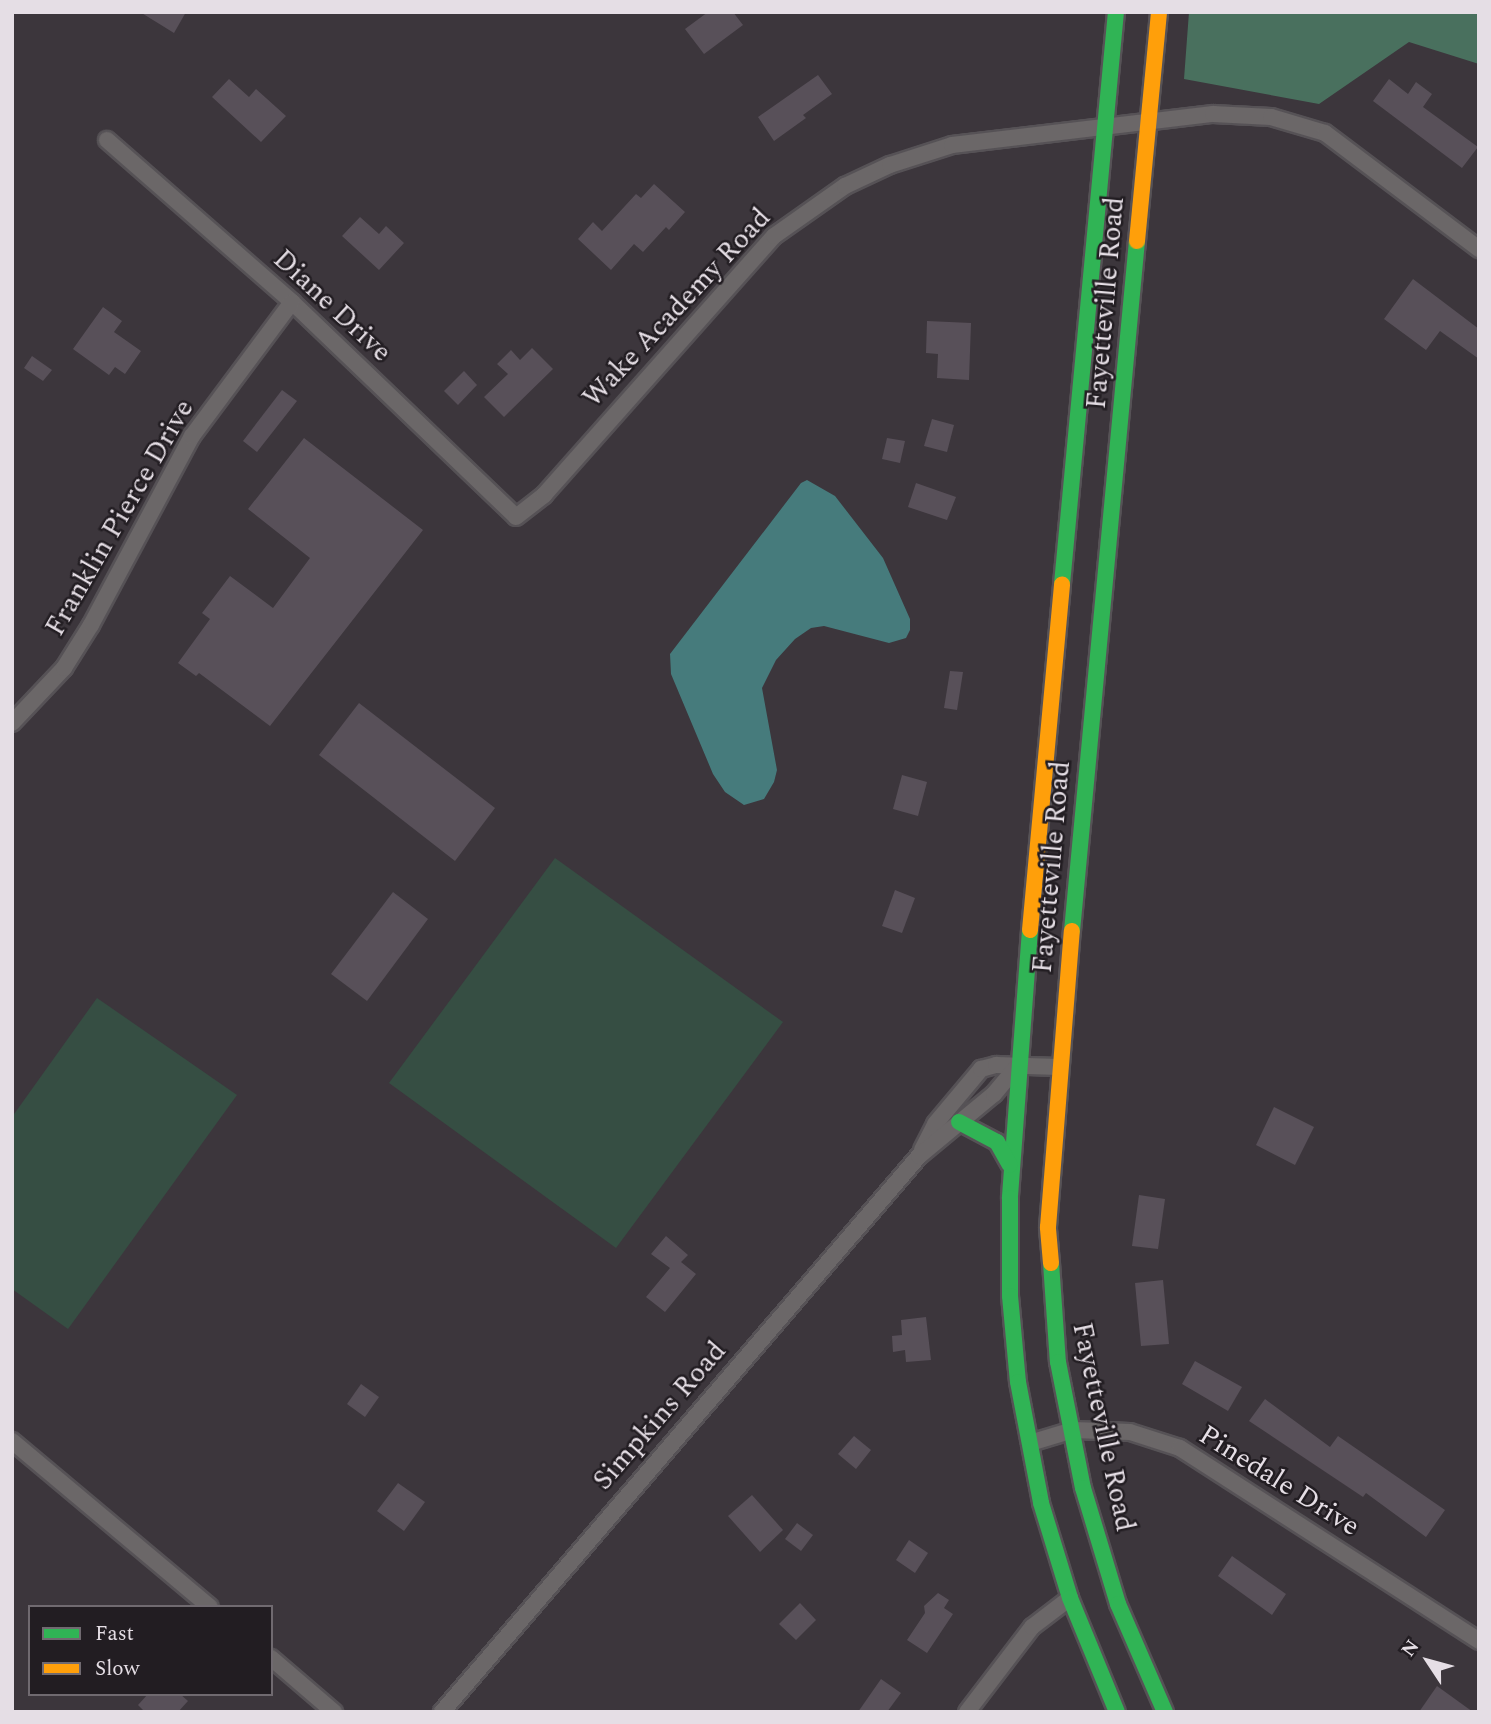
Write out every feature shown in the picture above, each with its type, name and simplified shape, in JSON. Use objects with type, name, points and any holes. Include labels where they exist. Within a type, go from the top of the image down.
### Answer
[{"type":"highway","name":"Fayetteville Road","points":[[1116,12],[1017,1066],[1010,1165],[1010,1296],[1018,1382],[1041,1503],[1070,1598],[1117,1712]]},
{"type":"highway","name":"Fayetteville Road","points":[[1159,12],[1059,1067],[1048,1227],[1058,1362],[1083,1488],[1118,1604],[1165,1712]]},
{"type":"highway","points":[[959,1122],[997,1142],[1010,1165]]},
{"type":"street","name":"Wake Academy Road","points":[[516,517],[544,495],[720,293],[774,236],[845,186],[890,165],[952,145],[1213,114],[1272,117],[1325,133],[1479,249]]},
{"type":"street","name":"Diane Drive","points":[[107,140],[292,302],[516,517]]},
{"type":"street","name":"Franklin Pierce Drive","points":[[12,723],[64,668],[91,625],[192,436],[292,302]]},
{"type":"street","name":"Simpkins Road","points":[[919,1156],[934,1124],[982,1069],[996,1065],[1059,1067]]},
{"type":"street","name":"Simpkins Road","points":[[442,1712],[919,1156],[995,1094],[1017,1066]]},
{"type":"street","name":"Pinedale Drive","points":[[1030,1443],[1073,1431],[1130,1433],[1180,1448],[1479,1641]]},
{"type":"street","points":[[12,1441],[208,1605]]},
{"type":"street","points":[[967,1712],[1032,1627],[1070,1598]]},
{"type":"street","points":[[273,1660],[334,1712]]},
{"type":"green space","points":[[1189,12],[1479,12],[1479,64],[1409,42],[1319,104],[1184,79]]},
{"type":"green space","points":[[555,858],[783,1022],[616,1248],[389,1083]]},
{"type":"green space","points":[[97,998],[237,1095],[68,1329],[12,1289],[12,1117]]},
{"type":"water","points":[[807,480],[835,496],[883,558],[910,619],[910,630],[906,638],[889,643],[824,626],[811,628],[795,639],[776,660],[762,688],[777,770],[774,782],[764,799],[744,805],[725,792],[713,774],[671,674],[670,654],[801,483]]},
{"type":"building","points":[[140,12],[186,12],[174,33]]},
{"type":"building","points":[[708,12],[733,12],[743,25],[704,54],[685,29]]},
{"type":"building","points":[[818,75],[832,94],[803,115],[806,118],[774,141],[758,117]]},
{"type":"building","points":[[229,79],[249,97],[256,89],[286,116],[261,142],[212,97]]},
{"type":"building","points":[[1389,79],[1408,94],[1416,82],[1432,94],[1423,107],[1478,147],[1462,168],[1373,101]]},
{"type":"building","points":[[654,184],[685,212],[669,230],[666,227],[643,252],[634,244],[611,270],[578,239],[593,222],[602,231],[636,194],[641,198]]},
{"type":"building","points":[[360,217],[379,234],[386,226],[404,243],[379,270],[342,236]]},
{"type":"building","points":[[1413,279],[1479,329],[1479,359],[1440,331],[1426,350],[1384,319]]},
{"type":"building","points":[[103,307],[122,321],[114,332],[141,351],[125,374],[115,367],[109,375],[73,349]]},
{"type":"building","points":[[927,321],[971,323],[969,380],[937,378],[938,354],[926,353]]},
{"type":"building","points":[[532,348],[553,369],[504,417],[484,397],[508,374],[497,364],[511,350],[520,360]]},
{"type":"building","points":[[32,356],[52,370],[43,381],[24,368]]},
{"type":"building","points":[[464,371],[477,385],[458,405],[444,391]]},
{"type":"building","points":[[282,390],[297,401],[257,452],[243,441]]},
{"type":"building","points":[[932,419],[954,425],[947,452],[924,446]]},
{"type":"building","points":[[304,438],[423,530],[270,726],[199,673],[196,676],[178,663],[210,619],[202,613],[230,576],[273,608],[310,558],[248,509]]},
{"type":"building","points":[[887,438],[905,441],[900,463],[882,459]]},
{"type":"building","points":[[916,483],[956,497],[947,520],[908,507]]},
{"type":"building","points":[[950,671],[963,672],[957,710],[944,708]]},
{"type":"building","points":[[359,703],[495,808],[455,861],[319,755]]},
{"type":"building","points":[[902,775],[927,782],[918,816],[893,809]]},
{"type":"building","points":[[895,890],[915,898],[902,933],[882,926]]},
{"type":"building","points":[[393,892],[428,919],[367,1001],[331,974]]},
{"type":"building","points":[[1274,1107],[1314,1127],[1295,1165],[1256,1145]]},
{"type":"building","points":[[1139,1195],[1165,1199],[1158,1249],[1132,1246]]},
{"type":"building","points":[[666,1236],[688,1255],[681,1262],[696,1274],[665,1312],[646,1297],[670,1268],[651,1254]]},
{"type":"building","points":[[1163,1280],[1169,1344],[1141,1346],[1135,1283]]},
{"type":"building","points":[[926,1317],[931,1360],[906,1362],[905,1350],[893,1352],[892,1336],[902,1335],[901,1320]]},
{"type":"building","points":[[1195,1361],[1242,1387],[1228,1411],[1182,1384]]},
{"type":"building","points":[[361,1384],[379,1397],[365,1417],[347,1404]]},
{"type":"building","points":[[1265,1399],[1330,1447],[1338,1436],[1445,1510],[1426,1537],[1366,1493],[1363,1497],[1249,1421]]},
{"type":"building","points":[[854,1436],[871,1450],[856,1469],[838,1454]]},
{"type":"building","points":[[398,1483],[425,1502],[404,1531],[377,1511]]},
{"type":"building","points":[[752,1495],[783,1530],[760,1552],[728,1516]]},
{"type":"building","points":[[797,1523],[813,1535],[801,1551],[785,1539]]},
{"type":"building","points":[[909,1540],[928,1553],[915,1573],[896,1560]]},
{"type":"building","points":[[1232,1556],[1286,1594],[1272,1615],[1218,1576]]},
{"type":"building","points":[[938,1593],[949,1600],[944,1608],[953,1614],[927,1653],[907,1640],[925,1613],[924,1606]]},
{"type":"building","points":[[800,1603],[816,1620],[796,1640],[779,1624]]},
{"type":"building","points":[[881,1679],[901,1693],[887,1712],[858,1712]]},
{"type":"building","points":[[1437,1686],[1473,1712],[1419,1712]]},
{"type":"building","points":[[146,1696],[182,1696],[188,1701],[178,1712],[145,1712],[138,1705]]},
{"type":"traffic: fast","points":[[1062,584],[1116,12]]},
{"type":"traffic: fast","points":[[1072,931],[1137,241]]},
{"type":"traffic: fast","points":[[1030,930],[1010,1198],[1010,1296],[1018,1382],[1041,1503],[1070,1598],[1117,1712]]},
{"type":"traffic: fast","points":[[959,1122],[997,1142],[1010,1165]]},
{"type":"traffic: fast","points":[[1051,1263],[1058,1362],[1083,1488],[1118,1604],[1165,1712]]},
{"type":"traffic: slow","points":[[1137,241],[1159,12]]},
{"type":"traffic: slow","points":[[1030,930],[1062,584]]},
{"type":"traffic: slow","points":[[1051,1263],[1048,1227],[1072,931]]}]
